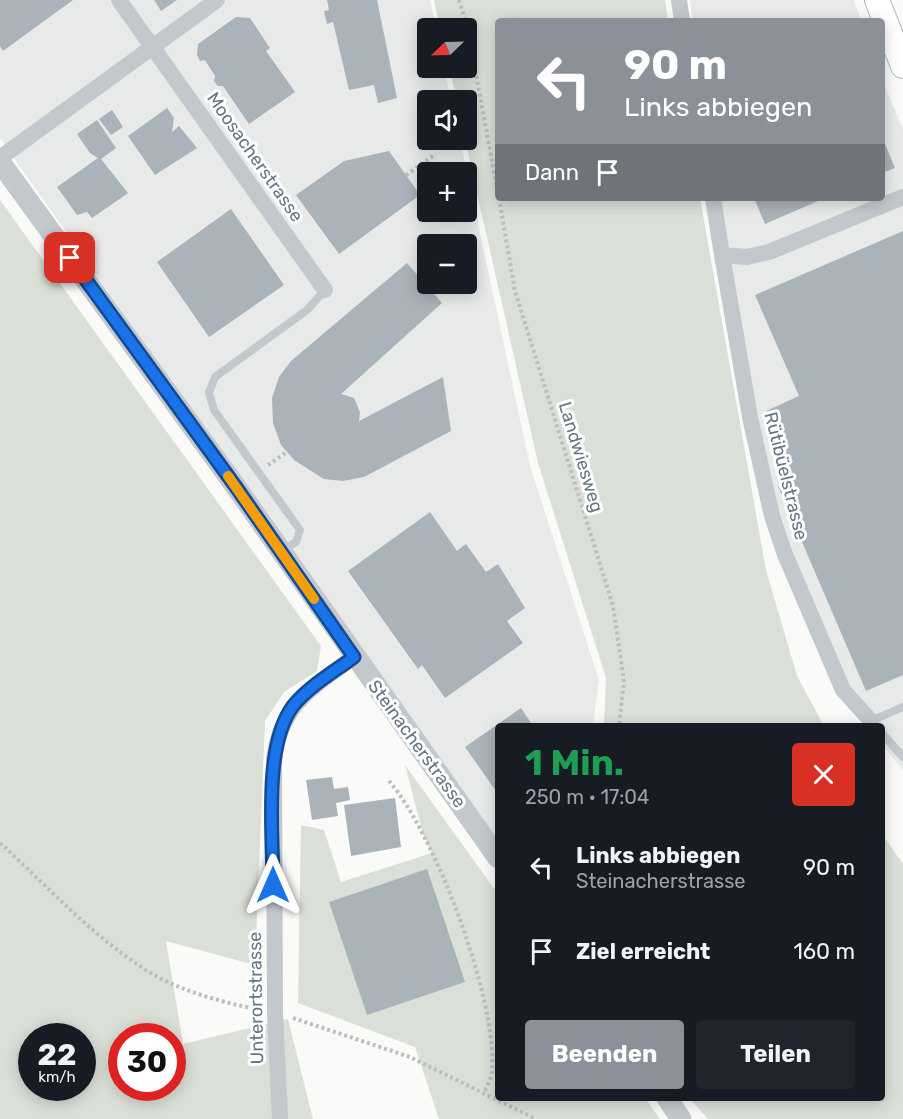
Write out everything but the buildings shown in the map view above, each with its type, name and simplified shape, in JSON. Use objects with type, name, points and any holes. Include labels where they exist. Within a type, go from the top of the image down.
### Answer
[{"type":"main road","points":[[877,0],[884,18]]},
{"type":"main road","points":[[885,20],[903,66]]},
{"type":"street","name":"Moosacherstrasse","points":[[119,0],[325,290]]},
{"type":"street","points":[[0,160],[217,0]]},
{"type":"street","points":[[679,0],[682,18]]},
{"type":"street","name":"Steinacherstrasse","points":[[0,160],[495,854]]},
{"type":"street","points":[[722,255],[747,257],[769,252],[903,197]]},
{"type":"street","name":"Rütibüelstrasse","points":[[713,201],[750,417],[772,516],[784,552],[843,690],[872,723]]},
{"type":"street","name":"Unterortstrasse","points":[[280,1119],[274,991],[273,759],[276,743],[286,717],[294,704],[354,657]]},
{"type":"street","points":[[669,1101],[681,1119]]},
{"type":"lane","points":[[281,551],[296,542],[300,536],[300,530],[214,410],[210,401],[211,385],[215,377],[307,309],[325,290]]},
{"type":"lane","points":[[881,723],[903,707]]},
{"type":"lane","points":[[885,737],[903,757]]},
{"type":"path","name":"Landwiesweg","points":[[459,0],[467,25],[495,179]]},
{"type":"path","points":[[406,176],[433,156]]},
{"type":"path","name":"Landwiesweg","points":[[499,201],[515,291],[613,606],[624,681],[619,723]]},
{"type":"path","points":[[389,781],[406,800],[432,853],[472,953],[488,1018],[492,1073],[484,1093]]},
{"type":"shaded area","points":[[0,0],[430,0],[434,18],[417,18],[417,78],[446,78],[449,90],[417,90],[417,150],[462,150],[465,162],[417,162],[417,222],[477,222],[477,219],[530,466],[599,680],[593,723],[495,723],[495,843],[0,138]]},
{"type":"shaded area","points":[[434,0],[665,0],[668,18],[495,18],[495,201],[701,201],[766,570],[797,676],[822,723],[604,723],[606,678],[538,463],[477,193],[477,162],[470,162],[467,150],[477,150],[477,90],[454,90],[452,78],[477,78],[477,18],[438,18]]},
{"type":"shaded area","points":[[690,0],[854,0],[860,18],[693,18]]},
{"type":"shaded area","points":[[885,86],[903,129],[903,770],[885,749],[885,723],[865,723],[780,526],[728,265],[719,201],[885,201]]},
{"type":"shaded area","points":[[0,200],[321,646],[317,671],[284,692],[265,721],[255,965],[166,941],[180,1023],[108,1023],[108,1101],[186,1101],[186,1043],[288,1019],[313,1119],[0,1119]]},
{"type":"shaded area","points":[[405,765],[495,890],[495,1101],[647,1101],[660,1119],[439,1119],[415,1047],[298,1003],[301,825],[324,830],[341,882],[432,853],[423,834]]},
{"type":"shaded area","points":[[885,838],[903,864],[903,1119],[708,1119],[692,1101],[885,1101]]},
{"type":"slow traffic","points":[[228,476],[314,599]]},
{"type":"route","points":[[70,258],[236,487],[354,657],[294,704],[279,732],[273,759],[273,885]]}]
